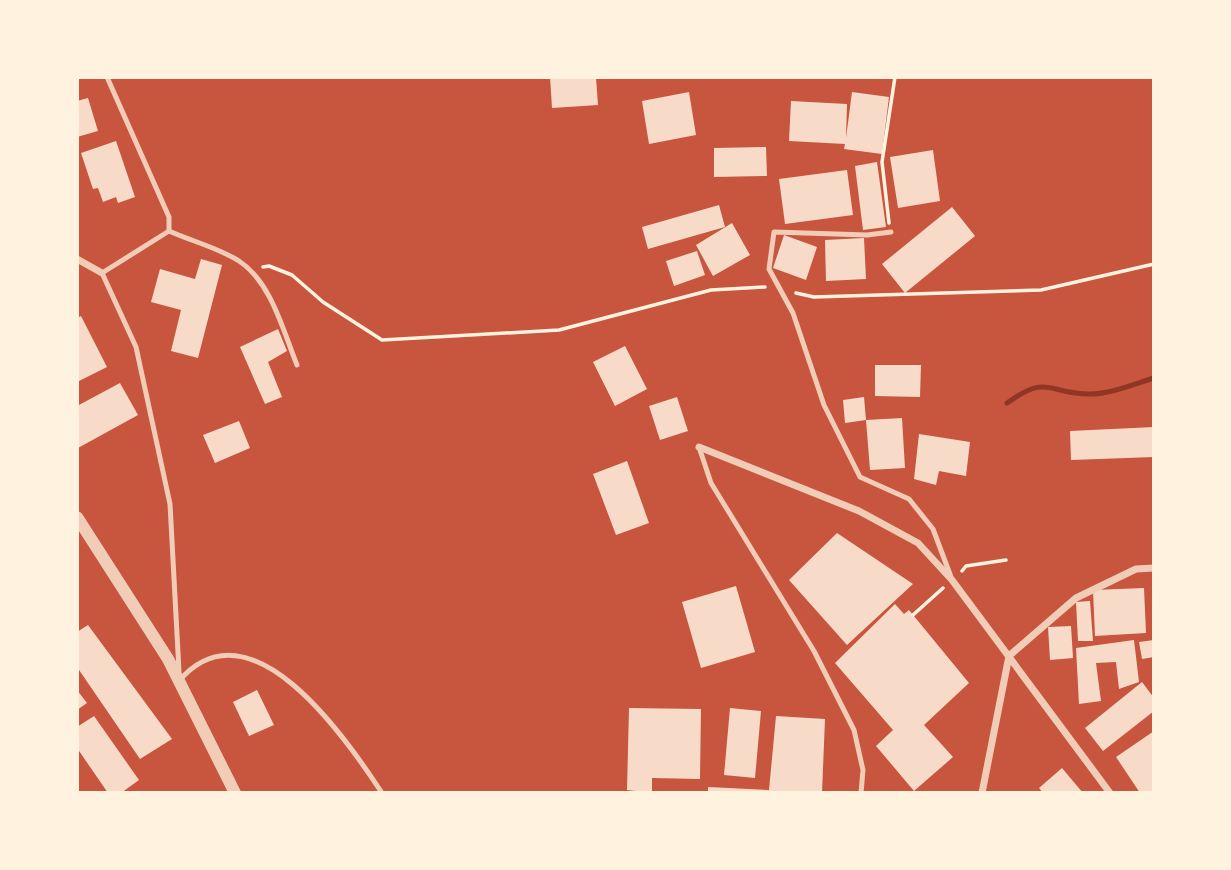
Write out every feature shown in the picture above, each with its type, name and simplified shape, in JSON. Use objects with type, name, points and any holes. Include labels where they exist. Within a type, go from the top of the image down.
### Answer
[{"type":"street","points":[[77,259],[103,273]]},
{"type":"street","points":[[699,447],[859,511],[918,544],[952,580],[1110,793]]},
{"type":"street","points":[[77,517],[179,681],[235,793]]},
{"type":"street","points":[[982,793],[1009,656],[1076,598],[1136,569],[1154,568]]},
{"type":"lane","points":[[107,77],[169,217],[169,231]]},
{"type":"lane","points":[[169,231],[103,273],[136,347],[170,504],[179,681]]},
{"type":"lane","points":[[169,231],[239,261],[264,286],[297,365]]},
{"type":"lane","points":[[891,232],[867,235],[774,232],[769,269],[783,290],[824,405],[860,477],[909,499],[933,529],[952,580]]},
{"type":"lane","points":[[699,447],[710,484],[814,651],[853,730],[863,770],[861,793]]},
{"type":"lane","points":[[179,681],[193,664],[219,654],[252,659],[277,671],[297,687],[336,729],[382,793]]},
{"type":"path","points":[[891,232],[882,162],[895,77]]},
{"type":"path","points":[[252,274],[267,265],[292,275],[323,302],[382,340],[559,330],[711,290],[771,286],[814,297],[1041,289],[1154,264]]},
{"type":"path","points":[[914,615],[966,566],[1006,560]]},
{"type":"building","points":[[550,77],[596,77],[598,105],[552,108]]},
{"type":"building","points":[[689,92],[696,135],[649,144],[642,101]]},
{"type":"building","points":[[852,92],[889,97],[882,154],[844,149],[845,144],[789,141],[791,101],[847,104],[846,138]]},
{"type":"building","points":[[88,98],[98,131],[77,137],[77,101]]},
{"type":"building","points":[[116,141],[135,197],[118,203],[116,197],[103,202],[98,188],[93,189],[81,153]]},
{"type":"building","points":[[766,147],[767,176],[714,177],[714,148]]},
{"type":"building","points":[[933,150],[940,201],[898,208],[890,157]]},
{"type":"building","points":[[877,162],[886,227],[863,230],[855,166]]},
{"type":"building","points":[[847,170],[853,215],[785,224],[779,179]]},
{"type":"building","points":[[719,205],[725,227],[648,249],[642,227]]},
{"type":"building","points":[[952,207],[975,236],[905,293],[882,264]]},
{"type":"building","points":[[732,223],[750,255],[713,276],[696,245]]},
{"type":"building","points":[[784,235],[817,247],[806,280],[773,268]]},
{"type":"building","points":[[864,238],[866,279],[826,281],[825,240]]},
{"type":"building","points":[[697,251],[705,275],[674,286],[666,261]]},
{"type":"building","points":[[201,259],[222,265],[198,358],[171,351],[181,310],[151,302],[160,269],[195,279]]},
{"type":"building","points":[[81,316],[107,367],[77,382],[77,318]]},
{"type":"building","points":[[278,329],[287,351],[268,362],[282,397],[265,404],[240,347]]},
{"type":"building","points":[[625,346],[647,389],[615,406],[593,362]]},
{"type":"building","points":[[875,365],[921,365],[920,397],[875,396]]},
{"type":"building","points":[[120,383],[138,415],[78,448],[77,406]]},
{"type":"building","points":[[677,397],[688,431],[660,440],[649,406]]},
{"type":"building","points":[[864,397],[866,420],[845,423],[843,400]]},
{"type":"building","points":[[902,418],[905,468],[870,470],[866,420]]},
{"type":"building","points":[[239,421],[250,448],[215,463],[203,435]]},
{"type":"building","points":[[1154,427],[1154,457],[1071,460],[1070,431]]},
{"type":"building","points":[[919,434],[970,442],[966,476],[939,471],[936,485],[914,479]]},
{"type":"building","points":[[627,461],[649,523],[616,535],[593,474]]},
{"type":"building","points":[[837,533],[913,584],[847,645],[789,580]]},
{"type":"building","points":[[736,586],[755,652],[701,668],[682,602]]},
{"type":"building","points":[[1144,588],[1146,633],[1095,636],[1093,590]]},
{"type":"building","points":[[1090,601],[1093,641],[1078,641],[1076,602]]},
{"type":"building","points":[[895,604],[904,614],[909,610],[969,683],[924,725],[953,757],[914,791],[876,746],[893,730],[835,663]]},
{"type":"building","points":[[88,625],[172,739],[140,759],[77,667],[77,632]]},
{"type":"building","points":[[1071,626],[1073,658],[1050,660],[1048,627]]},
{"type":"building","points":[[1134,640],[1139,682],[1119,689],[1116,662],[1096,663],[1101,701],[1079,704],[1076,648]]},
{"type":"building","points":[[1154,640],[1154,657],[1142,659],[1139,642]]},
{"type":"building","points":[[1142,682],[1154,698],[1154,711],[1103,751],[1085,728]]},
{"type":"building","points":[[77,690],[87,703],[77,710]]},
{"type":"building","points":[[257,690],[274,725],[249,736],[233,702]]},
{"type":"building","points":[[629,708],[701,709],[700,779],[652,778],[652,793],[627,790]]},
{"type":"building","points":[[730,708],[761,711],[755,778],[724,775]]},
{"type":"building","points":[[94,716],[139,780],[121,793],[108,793],[77,748],[77,727]]},
{"type":"building","points":[[776,716],[825,719],[822,793],[708,793],[708,787],[769,790]]},
{"type":"building","points":[[1154,731],[1154,793],[1140,793],[1116,757]]},
{"type":"building","points":[[1062,768],[1083,793],[1043,793],[1039,788]]},
{"type":"waterway","points":[[1007,403],[1040,387],[1098,394],[1154,378]]}]
